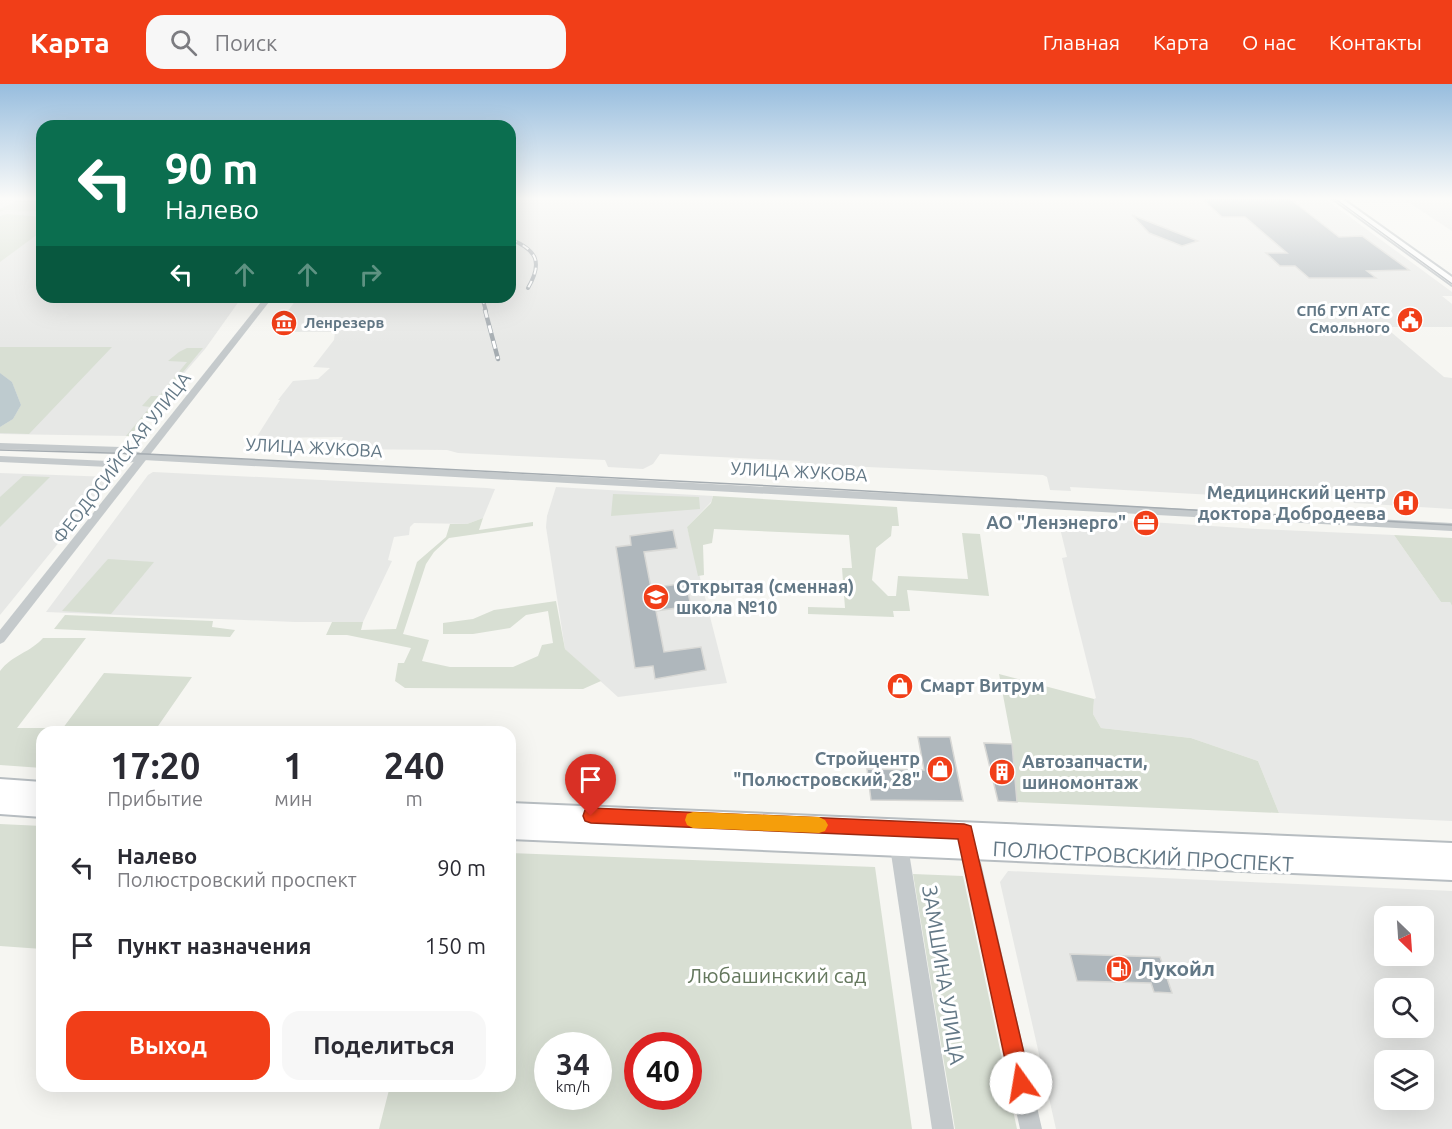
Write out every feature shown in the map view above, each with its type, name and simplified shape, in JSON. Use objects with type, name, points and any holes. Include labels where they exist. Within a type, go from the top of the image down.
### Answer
[{"type":"main road","points":[[1403,247],[1452,282]]},
{"type":"main road","points":[[0,788],[36,791]]},
{"type":"main road","points":[[0,805],[36,808]]},
{"type":"main road","name":"ПОЛЮСТРОВСКИЙ ПРОСПЕКТ","points":[[516,812],[966,840],[1452,853]]},
{"type":"main road","name":"ПОЛЮСТРОВСКИЙ ПРОСПЕКТ","points":[[516,829],[898,837]]},
{"type":"main road","name":"ПОЛЮСТРОВСКИЙ ПРОСПЕКТ","points":[[966,840],[1452,870]]},
{"type":"street","name":"ФЕОДОСИЙСКАЯ УЛИЦА","points":[[0,639],[264,303]]},
{"type":"street","name":"УЛИЦА ЖУКОВА","points":[[0,446],[121,450],[144,457],[950,498],[1452,527]]},
{"type":"street","name":"УЛИЦА ЖУКОВА","points":[[0,459],[109,464],[144,457]]},
{"type":"street","name":"ЗАМШИНА УЛИЦА","points":[[898,837],[943,1129]]},
{"type":"street","points":[[966,840],[1031,1129]]},
{"type":"shaded area","points":[[0,247],[36,247],[36,303],[238,303],[205,349],[130,436],[0,434]]},
{"type":"shaded area","points":[[516,247],[1390,247],[1452,292],[1452,296],[1442,296],[1452,304],[1452,327],[1385,327],[1444,377],[1452,378],[1452,509],[1354,503],[1350,497],[1318,495],[1321,501],[1070,487],[1071,491],[1050,490],[1047,477],[1043,475],[800,464],[800,461],[660,454],[653,464],[643,469],[608,467],[605,460],[458,453],[447,450],[337,449],[343,437],[256,438],[280,400],[278,400],[293,381],[318,379],[330,368],[313,367],[334,340],[335,332],[273,332],[294,303],[516,303]]},
{"type":"shaded area","points":[[0,373],[12,382],[21,405],[13,419],[0,427]]},
{"type":"shaded area","points":[[153,472],[495,489],[483,518],[467,524],[414,523],[410,527],[409,535],[394,537],[388,560],[392,561],[363,622],[295,622],[46,612],[148,475]]},
{"type":"shaded area","points":[[0,473],[112,477],[0,615]]},
{"type":"shaded area","points":[[556,487],[713,496],[711,502],[687,527],[727,683],[618,697],[565,649],[546,527]]},
{"type":"shaded area","points":[[1057,516],[1394,535],[1441,602],[1450,602],[1452,606],[1452,821],[1279,813],[1258,761],[1191,738],[1101,728],[1093,714],[1096,698],[1062,558],[1067,557]]},
{"type":"shaded area","points":[[1008,871],[1452,891],[1452,1129],[1056,1129],[1000,882]]},
{"type":"green space","points":[[0,247],[21,247],[0,262]]},
{"type":"green space","points":[[0,347],[112,347],[29,434],[0,433],[0,427],[13,419],[21,405],[12,382],[0,373]]},
{"type":"green space","points":[[187,348],[203,348],[130,436],[126,436],[150,407],[142,406],[151,396],[159,396],[187,362],[168,361]]},
{"type":"green space","points":[[23,476],[50,477],[0,527],[0,497]]},
{"type":"green space","points":[[613,494],[699,497],[700,509],[611,516]]},
{"type":"green space","points":[[713,496],[897,507],[899,526],[892,526],[891,536],[876,548],[872,580],[888,596],[896,596],[898,576],[968,579],[962,533],[980,534],[989,596],[907,590],[910,611],[893,611],[894,617],[808,614],[808,607],[845,608],[842,568],[852,568],[849,535],[714,529],[712,543],[703,545],[704,575],[698,576],[687,527],[711,503]]},
{"type":"green space","points":[[483,518],[479,530],[533,522],[533,526],[449,538],[434,552],[426,564],[403,634],[429,640],[422,661],[450,667],[513,667],[538,656],[542,645],[553,643],[548,611],[526,615],[510,628],[473,634],[443,634],[443,623],[473,619],[494,610],[556,601],[565,649],[601,681],[583,689],[405,688],[395,681],[398,663],[404,663],[411,648],[347,635],[326,635],[332,622],[363,622],[361,630],[396,629],[417,562],[446,537],[450,524],[467,524]]},
{"type":"green space","points":[[1394,535],[1452,538],[1452,606],[1450,602],[1441,602]]},
{"type":"green space","points":[[108,559],[154,562],[111,614],[62,611]]},
{"type":"green space","points":[[65,615],[213,621],[212,627],[235,630],[230,637],[54,629]]},
{"type":"green space","points":[[43,638],[86,638],[17,728],[36,728],[36,768],[0,765],[0,671],[10,661]]},
{"type":"green space","points":[[104,673],[192,677],[158,726],[64,726]]},
{"type":"green space","points":[[999,674],[1094,699],[1093,714],[1101,728],[1191,738],[1258,761],[1279,813],[1017,802],[1012,743]]},
{"type":"green space","points":[[0,824],[36,826],[36,949],[0,946]]},
{"type":"green space","name":"Любашинский сад","points":[[516,853],[875,867],[912,1129],[379,1129],[388,1092],[516,1092]]},
{"type":"green space","points":[[913,874],[963,876],[1017,1129],[955,1129]]},
{"type":"building","points":[[1280,247],[1377,247],[1409,270],[1367,271],[1376,278],[1309,278],[1295,266],[1280,266],[1266,253],[1287,253]]},
{"type":"building","name":"Открытая (сменная) школа №10","points":[[673,530],[677,548],[644,552],[651,588],[686,583],[691,606],[656,611],[664,652],[701,647],[706,670],[655,679],[653,666],[635,668],[616,547],[631,545],[630,536]]},
{"type":"building","name":"Стройцентр \"Полюстровский, 28\"","points":[[918,737],[950,737],[963,801],[871,800],[867,769],[924,770]]},
{"type":"building","name":"Автозапчасти, шиномонтаж","points":[[984,743],[1012,744],[1017,802],[998,801]]},
{"type":"building","name":"Лукойл","points":[[1070,954],[1160,957],[1172,993],[1154,992],[1151,983],[1077,981]]},
{"type":"tram line","points":[[1401,247],[1452,284]]},
{"type":"tram line","points":[[0,450],[146,454],[831,489],[1452,525]]},
{"type":"railway","points":[[524,247],[532,252],[536,264],[533,279],[528,288]]},
{"type":"railway","points":[[484,303],[486,311]]},
{"type":"railway","points":[[485,310],[498,359]]},
{"type":"slow traffic","points":[[693,820],[819,825]]},
{"type":"place","name":"СПб ГУП АТС Смольного","points":[[1410,320]]},
{"type":"place","name":"Ленрезерв","points":[[284,323]]},
{"type":"place","name":"Медицинский центр доктора Добродеева","points":[[1406,503]]},
{"type":"place","name":"АО \"Ленэнерго\"","points":[[1146,523]]},
{"type":"place","name":"Открытая (сменная) школа №10","points":[[656,597]]},
{"type":"place","name":"Смарт Витрум","points":[[900,686]]},
{"type":"place","name":"Стройцентр \"Полюстровский, 28\"","points":[[940,769]]},
{"type":"place","name":"Автозапчасти, шиномонтаж","points":[[1002,772]]},
{"type":"place","name":"Лукойл","points":[[1119,969]]},
{"type":"route","points":[[591,816],[964,832],[1021,1083]]}]
